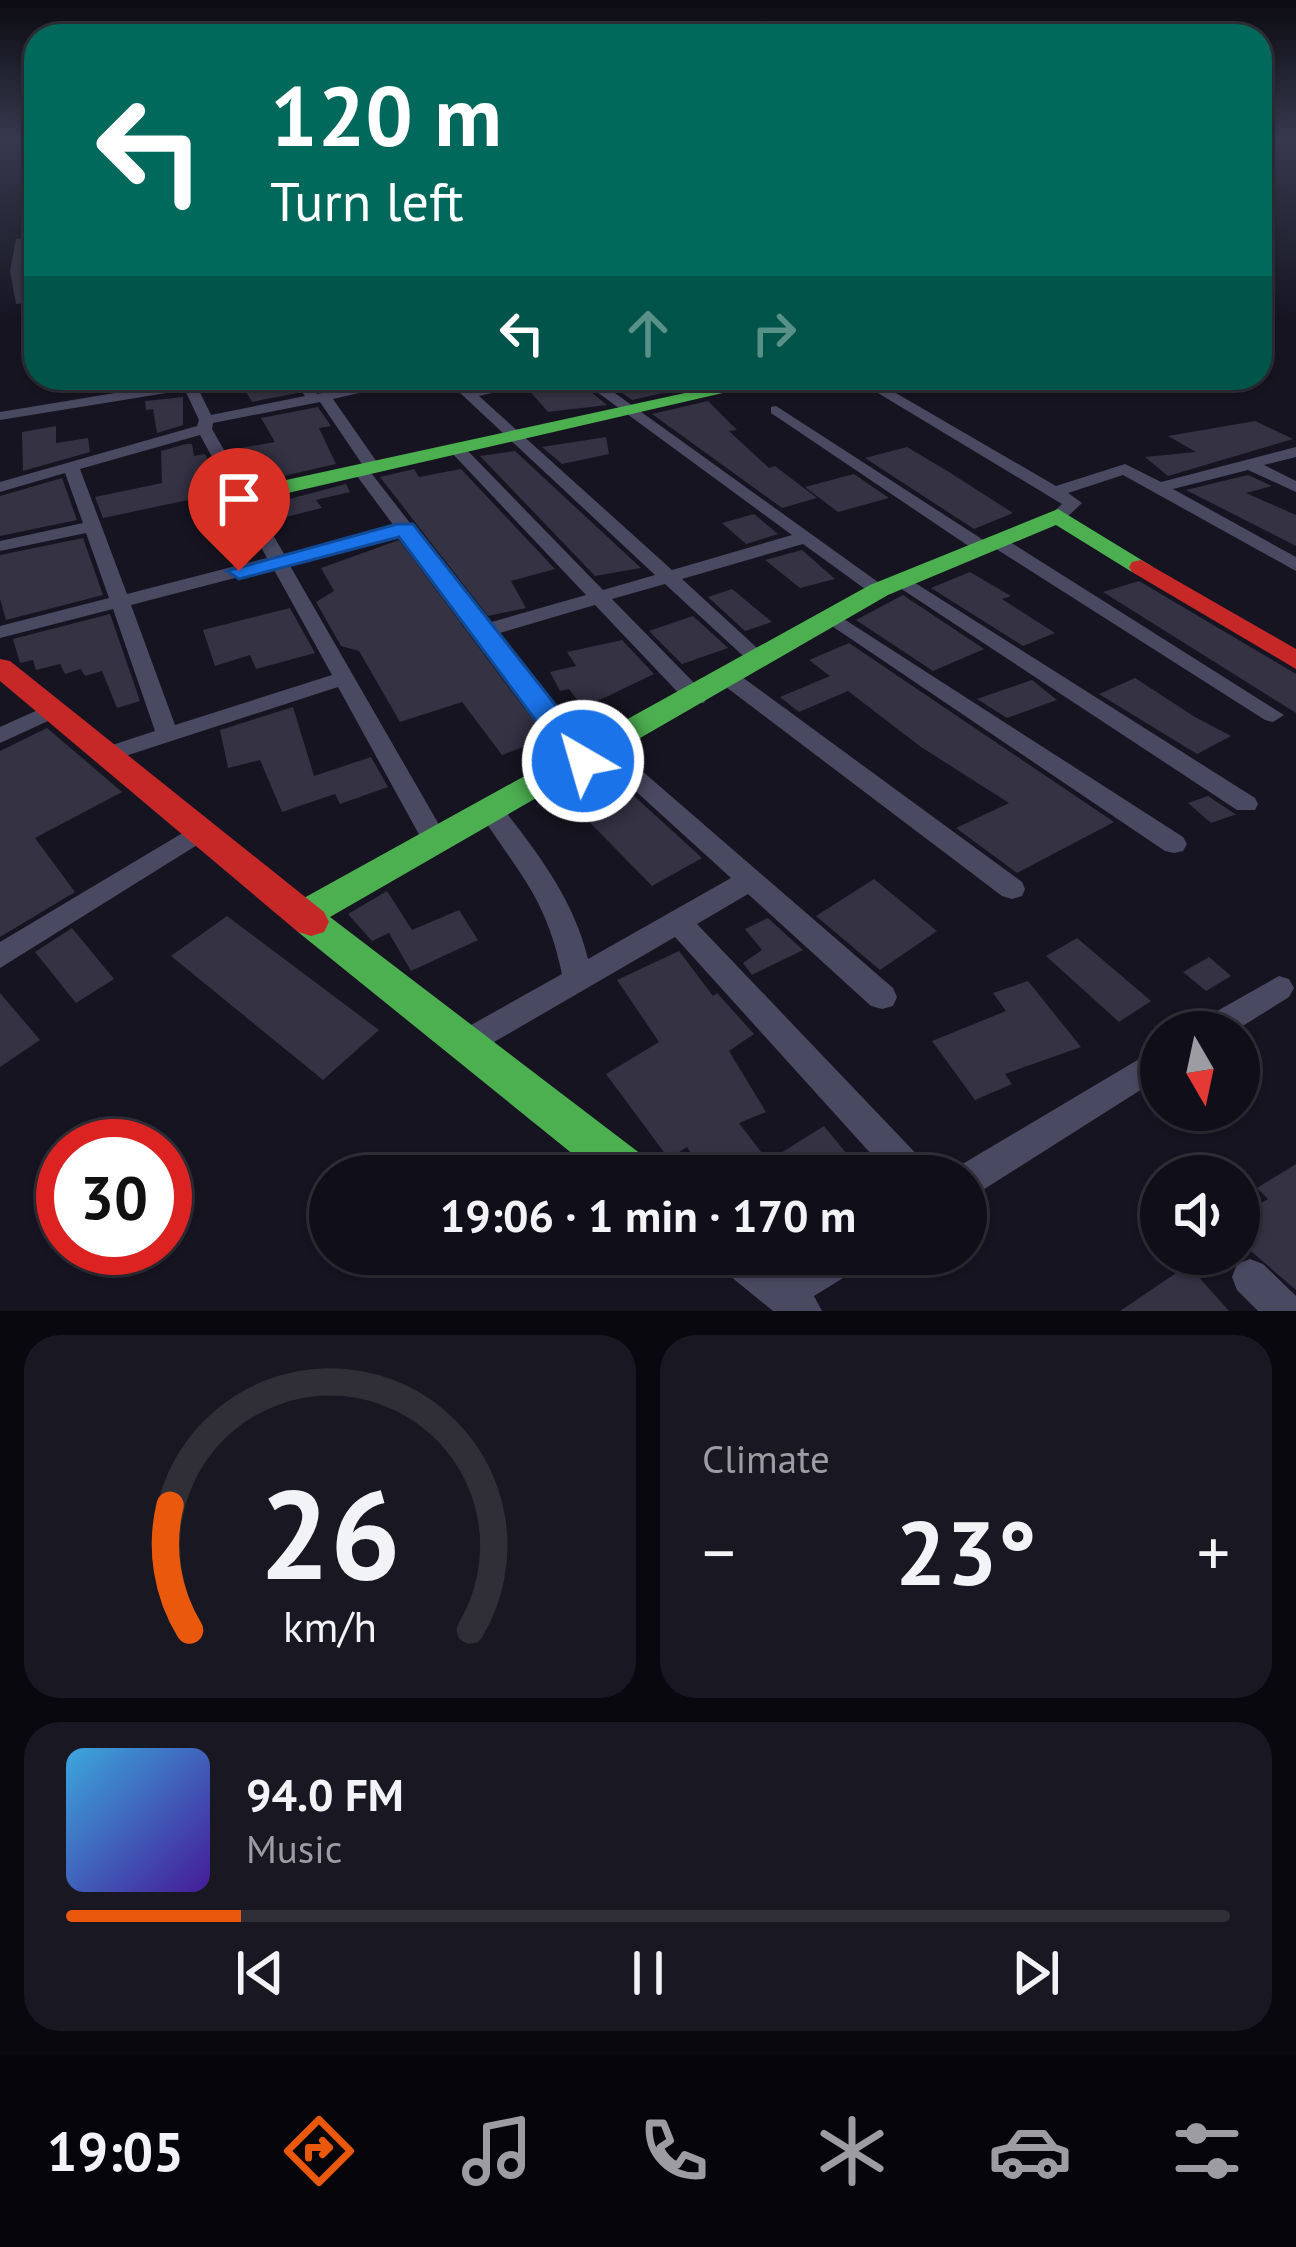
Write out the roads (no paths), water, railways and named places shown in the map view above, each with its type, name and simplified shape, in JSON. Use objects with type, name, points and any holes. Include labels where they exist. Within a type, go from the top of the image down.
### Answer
[{"type":"street","points":[[87,390],[90,400]]},
{"type":"street","points":[[0,416],[144,390]]},
{"type":"street","points":[[191,390],[240,497],[436,842]]},
{"type":"street","points":[[311,390],[405,529],[483,631],[594,756],[750,880],[882,998]]},
{"type":"street","points":[[0,487],[205,425],[355,390]]},
{"type":"street","points":[[462,390],[760,661]]},
{"type":"street","points":[[466,394],[487,390]]},
{"type":"street","points":[[602,390],[806,537],[1246,804]]},
{"type":"street","points":[[240,497],[726,390]]},
{"type":"street","points":[[879,390],[1296,661]]},
{"type":"street","points":[[776,410],[1273,715]]},
{"type":"street","points":[[457,449],[696,698]]},
{"type":"street","points":[[1158,488],[1296,452]]},
{"type":"street","points":[[1250,464],[1296,487]]},
{"type":"street","points":[[71,466],[167,734]]},
{"type":"street","points":[[306,914],[594,756],[890,585],[989,544],[1125,470],[1296,565]]},
{"type":"street","points":[[0,546],[93,526]]},
{"type":"street","points":[[0,632],[405,529]]},
{"type":"street","points":[[483,631],[806,537]]},
{"type":"street","points":[[833,617],[1174,844]]},
{"type":"street","points":[[0,667],[607,1155]]},
{"type":"street","points":[[105,755],[345,678]]},
{"type":"street","points":[[730,679],[1012,889]]},
{"type":"street","points":[[0,736],[51,711]]},
{"type":"street","points":[[491,812],[550,886],[568,925],[577,977]]},
{"type":"street","points":[[0,956],[201,831]]},
{"type":"street","points":[[466,1043],[750,880]]},
{"type":"street","points":[[679,922],[895,1155]]},
{"type":"street","points":[[1241,1011],[1279,988]]},
{"type":"street","points":[[987,1168],[1140,1073]]},
{"type":"street","points":[[758,1275],[793,1303],[824,1275]]},
{"type":"street","points":[[1250,1277],[1285,1311]]}]
